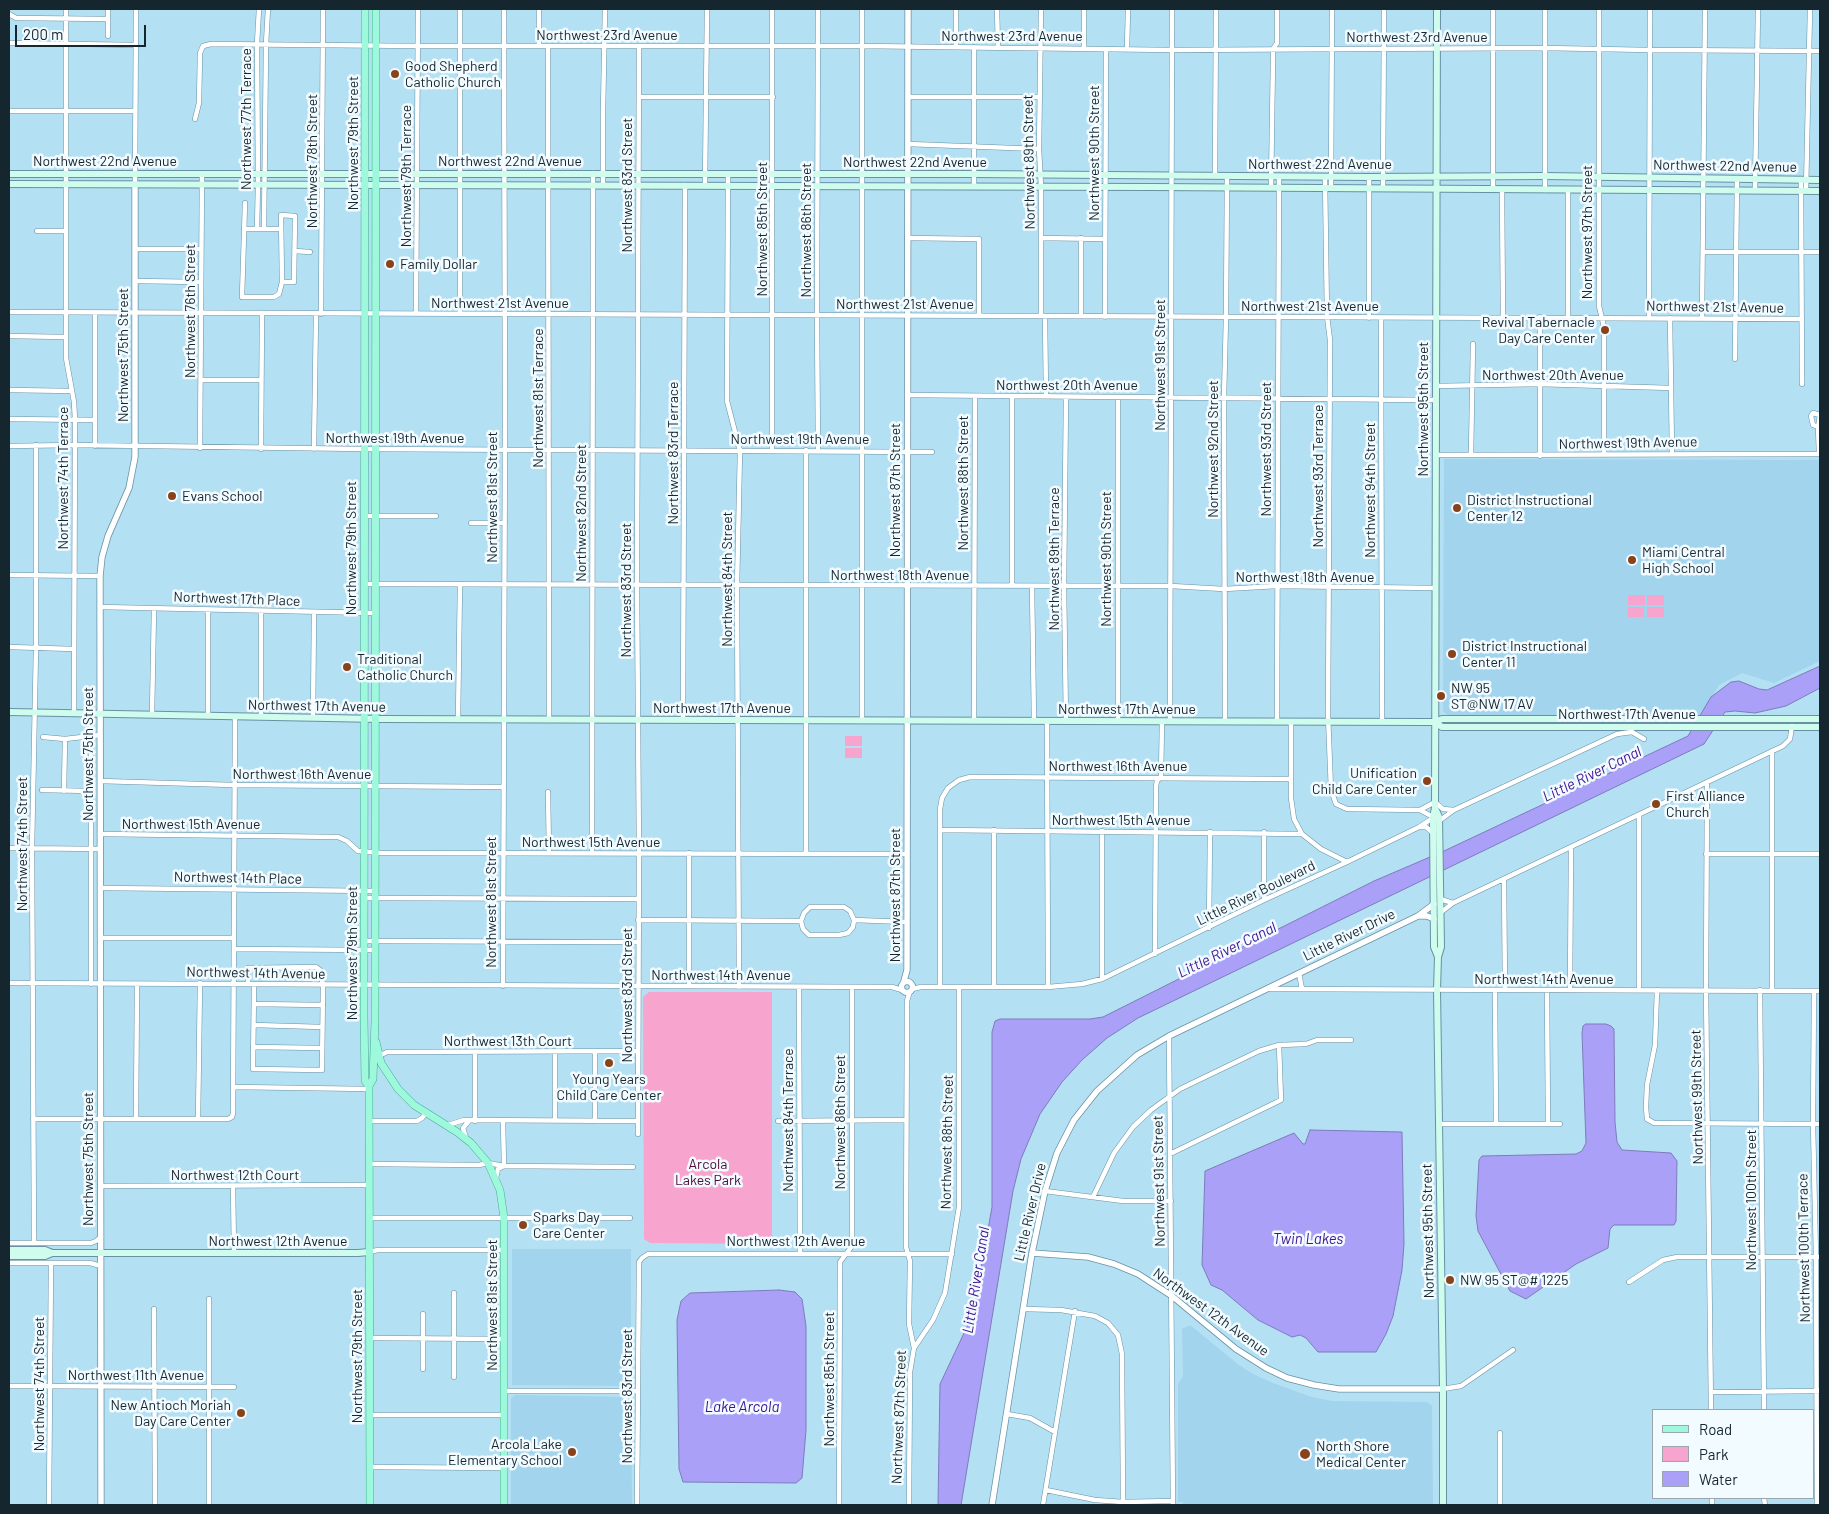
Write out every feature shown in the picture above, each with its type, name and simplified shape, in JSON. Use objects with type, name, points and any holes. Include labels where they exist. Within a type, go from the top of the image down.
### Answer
[{"type":"main road","name":"Northwest 79th Street","points":[[365,9],[364,985],[365,1081],[369,1087]]},
{"type":"main road","name":"Northwest 79th Street","points":[[370,1505],[369,1087],[373,1079],[375,985],[376,9]]},
{"type":"main road","name":"Northwest 95th Street","points":[[1437,9],[1435,818],[1441,947],[1438,957],[1438,990],[1443,1505]]},
{"type":"main road","points":[[365,86],[368,107],[375,115]]},
{"type":"main road","name":"Northwest 22nd Avenue","points":[[9,174],[1039,174],[1328,177],[1545,176],[1820,180]]},
{"type":"main road","name":"Northwest 22nd Avenue","points":[[9,184],[504,184],[1820,191]]},
{"type":"main road","points":[[365,243],[375,242]]},
{"type":"main road","points":[[364,389],[376,389]]},
{"type":"main road","name":"Northwest 17th Avenue","points":[[9,712],[505,720],[1435,722],[1442,719],[1820,719]]},
{"type":"main road","points":[[1524,719],[1528,726]]},
{"type":"main road","points":[[1539,726],[1555,723],[1558,719]]},
{"type":"main road","points":[[1591,719],[1591,727]]},
{"type":"main road","name":"Northwest 17th Avenue","points":[[1435,722],[1442,726],[1820,727]]},
{"type":"main road","name":"Northwest 95th Street","points":[[1435,818],[1433,833],[1436,853]]},
{"type":"main road","name":"Northwest 95th Street","points":[[1437,876],[1434,904],[1434,947],[1438,957]]},
{"type":"main road","name":"Northwest 81st Street","points":[[374,1037],[385,1071],[398,1089],[409,1101],[467,1139],[479,1151],[496,1178],[501,1195],[504,1218],[504,1505]]},
{"type":"main road","name":"Northwest 12th Avenue","points":[[9,1250],[40,1253],[358,1254],[369,1252]]},
{"type":"main road","name":"Northwest 12th Avenue","points":[[9,1256],[40,1253]]},
{"type":"street","points":[[65,184],[66,9]]},
{"type":"street","points":[[108,9],[108,36]]},
{"type":"street","name":"Northwest 75th Street","points":[[101,1505],[100,576],[102,557],[108,536],[129,488],[134,471],[136,447],[136,9]]},
{"type":"street","name":"Northwest 77th Terrace","points":[[259,9],[257,44],[264,229]]},
{"type":"street","name":"Northwest 77th Terrace","points":[[261,174],[268,9]]},
{"type":"street","name":"Northwest 78th Street","points":[[314,449],[323,244],[323,9]]},
{"type":"street","name":"Northwest 79th Terrace","points":[[416,314],[418,9]]},
{"type":"street","points":[[460,9],[460,314]]},
{"type":"street","name":"Northwest 81st Street","points":[[503,986],[505,720],[504,9]]},
{"type":"street","points":[[539,9],[539,46]]},
{"type":"street","points":[[603,185],[605,9]]},
{"type":"street","points":[[705,185],[706,9]]},
{"type":"street","name":"Northwest 85th Street","points":[[772,9],[772,450]]},
{"type":"street","name":"Northwest 86th Street","points":[[818,9],[818,451]]},
{"type":"street","points":[[862,9],[862,720]]},
{"type":"street","name":"Northwest 87th Street","points":[[908,9],[906,1120],[908,1254],[910,1261],[909,1324],[914,1348],[910,1372],[909,1505]]},
{"type":"street","points":[[956,9],[956,47]]},
{"type":"street","points":[[997,9],[998,47]]},
{"type":"street","name":"Northwest 89th Street","points":[[1041,9],[1039,174],[1041,187],[1046,396]]},
{"type":"street","points":[[1084,9],[1084,48]]},
{"type":"street","points":[[1127,49],[1128,9]]},
{"type":"street","name":"Northwest 91st Street","points":[[1170,721],[1172,9]]},
{"type":"street","points":[[1215,176],[1216,9]]},
{"type":"street","name":"Northwest 93rd Street","points":[[1277,9],[1277,43],[1273,49],[1278,317],[1277,722]]},
{"type":"street","name":"Northwest 93rd Terrace","points":[[1332,9],[1327,316],[1330,340],[1329,776],[1336,804],[1341,808],[1353,810],[1420,810]]},
{"type":"street","points":[[1383,188],[1384,9]]},
{"type":"street","points":[[1493,188],[1494,9]]},
{"type":"street","points":[[1545,9],[1545,190]]},
{"type":"street","name":"Northwest 97th Street","points":[[1599,9],[1599,306],[1604,327],[1604,454]]},
{"type":"street","points":[[1649,318],[1650,9]]},
{"type":"street","points":[[1702,318],[1705,9]]},
{"type":"street","points":[[1755,191],[1758,9]]},
{"type":"street","points":[[1802,384],[1802,252],[1810,9]]},
{"type":"street","points":[[9,14],[16,18],[108,19]]},
{"type":"street","points":[[258,20],[267,21]]},
{"type":"street","points":[[9,44],[136,45]]},
{"type":"street","name":"Northwest 23rd Avenue","points":[[195,119],[199,110],[200,53],[203,46],[211,44],[365,46],[862,46],[1172,50],[1216,48],[1598,48],[1820,51]]},
{"type":"street","name":"Northwest 81st Terrace","points":[[548,46],[549,720]]},
{"type":"street","name":"Northwest 83rd Street","points":[[638,1134],[639,854],[637,585],[639,46]]},
{"type":"street","points":[[974,47],[974,186]]},
{"type":"street","name":"Northwest 90th Street","points":[[1105,317],[1106,48]]},
{"type":"street","points":[[639,97],[773,97]]},
{"type":"street","points":[[908,97],[1040,97]]},
{"type":"street","points":[[9,111],[135,111]]},
{"type":"street","points":[[908,144],[1039,149]]},
{"type":"street","name":"Northwest 82nd Street","points":[[592,853],[593,173]]},
{"type":"street","name":"Northwest 76th Street","points":[[200,448],[202,174]]},
{"type":"street","name":"Northwest 84th Street","points":[[728,174],[727,401],[740,451],[737,586],[739,987]]},
{"type":"street","name":"Northwest 92nd Street","points":[[1225,722],[1224,398],[1227,176]]},
{"type":"street","points":[[1368,318],[1369,177]]},
{"type":"street","points":[[1735,359],[1737,178]]},
{"type":"street","name":"Northwest 74th Terrace","points":[[65,184],[65,337],[66,358],[75,420],[74,713]]},
{"type":"street","name":"Northwest 77th Terrace","points":[[256,229],[262,184]]},
{"type":"street","name":"Northwest 83rd Terrace","points":[[683,720],[683,315],[685,185]]},
{"type":"street","points":[[1502,189],[1503,317]]},
{"type":"street","points":[[1568,190],[1568,317]]},
{"type":"street","points":[[245,203],[242,297],[274,297],[279,294],[282,282],[281,215],[295,216],[294,282],[282,282]]},
{"type":"street","points":[[244,229],[281,229]]},
{"type":"street","points":[[37,231],[65,231]]},
{"type":"street","points":[[908,238],[979,239],[979,316]]},
{"type":"street","points":[[1041,238],[1104,239]]},
{"type":"street","points":[[1081,238],[1081,316]]},
{"type":"street","points":[[135,249],[201,249]]},
{"type":"street","points":[[295,251],[310,252]]},
{"type":"street","points":[[1703,252],[1820,252]]},
{"type":"street","points":[[135,281],[201,282]]},
{"type":"street","name":"Northwest 21st Avenue","points":[[9,312],[593,316],[817,315],[1171,318],[1327,316],[1436,319],[1503,317],[1802,319]]},
{"type":"street","points":[[95,313],[95,446]]},
{"type":"street","points":[[262,313],[262,449]]},
{"type":"street","points":[[1540,317],[1540,456]]},
{"type":"street","name":"Northwest 94th Street","points":[[1381,318],[1382,722]]},
{"type":"street","points":[[1670,318],[1672,453]]},
{"type":"street","points":[[9,336],[65,337]]},
{"type":"street","points":[[1472,456],[1473,344]]},
{"type":"street","points":[[200,380],[261,380]]},
{"type":"street","name":"Northwest 20th Avenue","points":[[1436,386],[1539,384],[1671,388]]},
{"type":"street","points":[[9,390],[72,391]]},
{"type":"street","name":"Northwest 20th Avenue","points":[[907,395],[1436,400]]},
{"type":"street","name":"Northwest 88th Street","points":[[974,720],[975,396]]},
{"type":"street","points":[[1012,396],[1012,586]]},
{"type":"street","name":"Northwest 89th Terrace","points":[[1066,397],[1064,586],[1066,721]]},
{"type":"street","name":"Northwest 90th Street","points":[[1118,397],[1118,721]]},
{"type":"street","points":[[9,418],[95,420]]},
{"type":"street","points":[[1818,427],[1819,454]]},
{"type":"street","name":"Northwest 74th Street","points":[[34,1242],[32,848],[36,648],[36,445]]},
{"type":"street","name":"Northwest 19th Avenue","points":[[9,446],[75,445],[364,450],[863,450],[932,452]]},
{"type":"street","points":[[806,450],[806,853]]},
{"type":"street","name":"Northwest 19th Avenue","points":[[1436,455],[1819,454]]},
{"type":"street","points":[[364,516],[436,516]]},
{"type":"street","points":[[471,523],[504,523]]},
{"type":"street","points":[[9,575],[100,576]]},
{"type":"street","name":"Northwest 18th Avenue","points":[[364,584],[1171,586],[1224,589],[1277,586],[1435,588]]},
{"type":"street","points":[[458,719],[460,584]]},
{"type":"street","points":[[1032,586],[1034,721]]},
{"type":"street","name":"Northwest 17th Place","points":[[100,607],[374,613]]},
{"type":"street","points":[[152,715],[154,608]]},
{"type":"street","points":[[208,610],[208,716]]},
{"type":"street","points":[[261,611],[261,717]]},
{"type":"street","points":[[313,718],[314,612]]},
{"type":"street","points":[[9,647],[74,649]]},
{"type":"street","points":[[33,1120],[228,1119],[232,1117],[234,1087],[233,785],[235,717]]},
{"type":"street","points":[[1440,913],[1453,903],[1772,751],[1788,742],[1792,720]]},
{"type":"street","points":[[1048,721],[1048,987]]},
{"type":"street","points":[[1155,954],[1156,786],[1157,780],[1161,777],[1162,721]]},
{"type":"street","points":[[1291,722],[1291,798],[1294,819],[1302,834],[1321,849],[1347,862]]},
{"type":"street","name":"Little River Boulevard","points":[[1102,979],[1435,818],[1617,734],[1632,732],[1644,739]]},
{"type":"street","points":[[43,737],[65,739],[100,735]]},
{"type":"street","points":[[91,736],[91,984]]},
{"type":"street","points":[[64,791],[65,739]]},
{"type":"street","points":[[1772,751],[1772,990]]},
{"type":"street","name":"Northwest 16th Avenue","points":[[940,830],[942,798],[948,788],[959,780],[970,777],[1291,779]]},
{"type":"street","name":"Northwest 16th Avenue","points":[[100,781],[233,785],[504,787]]},
{"type":"street","name":"Northwest 99th Street","points":[[1707,782],[1706,990],[1711,1409]]},
{"type":"street","points":[[42,790],[91,792]]},
{"type":"street","points":[[548,792],[549,853]]},
{"type":"street","points":[[1420,810],[1435,805],[1443,809],[1454,810]]},
{"type":"street","points":[[1420,810],[1435,818]]},
{"type":"street","points":[[1639,815],[1639,990]]},
{"type":"street","points":[[1419,827],[1426,827],[1433,833]]},
{"type":"street","points":[[940,830],[940,987]]},
{"type":"street","name":"Northwest 15th Avenue","points":[[940,830],[1264,832],[1302,834]]},
{"type":"street","points":[[994,830],[994,987]]},
{"type":"street","points":[[1102,832],[1102,979]]},
{"type":"street","points":[[1209,928],[1210,832]]},
{"type":"street","points":[[1264,832],[1264,900]]},
{"type":"street","name":"Northwest 15th Avenue","points":[[100,834],[338,837],[347,841],[358,851],[375,853],[907,854]]},
{"type":"street","points":[[1570,990],[1571,847]]},
{"type":"street","points":[[9,848],[100,848]]},
{"type":"street","points":[[689,853],[689,986]]},
{"type":"street","points":[[1706,854],[1820,854]]},
{"type":"street","points":[[1504,880],[1505,990]]},
{"type":"street","name":"Northwest 14th Place","points":[[100,888],[234,889],[504,898],[638,899]]},
{"type":"street","points":[[1440,899],[1453,903]]},
{"type":"street","name":"Little River Drive","points":[[992,1505],[1032,1253],[1045,1191],[1057,1153],[1074,1120],[1097,1091],[1137,1055],[1169,1036],[1418,916],[1434,904]]},
{"type":"street","points":[[810,907],[844,907],[850,911],[854,920],[853,926],[848,933],[840,935],[809,935],[803,929],[801,921],[804,913],[810,907]]},
{"type":"street","points":[[1418,916],[1434,918]]},
{"type":"street","points":[[638,920],[801,921]]},
{"type":"street","points":[[854,920],[907,922]]},
{"type":"street","points":[[101,938],[234,938]]},
{"type":"street","points":[[364,941],[638,942]]},
{"type":"street","points":[[234,949],[375,950]]},
{"type":"street","points":[[248,984],[248,968],[316,967],[320,970],[323,986],[322,1070],[253,1069],[254,984]]},
{"type":"street","points":[[1299,973],[1302,989]]},
{"type":"street","name":"Northwest 14th Avenue","points":[[9,983],[893,988],[1048,987],[1082,984],[1102,979]]},
{"type":"street","points":[[198,1119],[200,983]]},
{"type":"street","points":[[136,1119],[137,984]]},
{"type":"street","name":"Northwest 84th Terrace","points":[[799,987],[800,1253]]},
{"type":"street","name":"Northwest 86th Street","points":[[846,1254],[852,1246],[852,987]]},
{"type":"street","name":"Northwest 88th Street","points":[[914,1348],[933,1320],[945,1293],[959,1207],[959,987]]},
{"type":"street","name":"Northwest 14th Avenue","points":[[1267,989],[1820,990]]},
{"type":"street","points":[[1495,990],[1496,1123]]},
{"type":"street","points":[[1546,990],[1548,1124]]},
{"type":"street","points":[[1657,990],[1655,1045],[1647,1085],[1647,1119],[1654,1122],[1709,1124],[1820,1124]]},
{"type":"street","name":"Northwest 100th Street","points":[[1760,990],[1764,1409]]},
{"type":"street","name":"Northwest 100th Terrace","points":[[1814,990],[1813,1124],[1818,1257],[1819,1391],[1817,1505]]},
{"type":"street","points":[[254,1004],[323,1005]]},
{"type":"street","points":[[254,1026],[322,1026]]},
{"type":"street","name":"Northwest 91st Street","points":[[1169,1036],[1173,1503]]},
{"type":"street","points":[[1093,1197],[1114,1153],[1132,1127],[1151,1110],[1180,1089],[1259,1051],[1280,1045],[1306,1044],[1317,1040],[1351,1040]]},
{"type":"street","points":[[1170,1154],[1281,1100],[1280,1045]]},
{"type":"street","points":[[253,1047],[322,1048]]},
{"type":"street","name":"Northwest 13th Court","points":[[379,1056],[387,1052],[638,1051]]},
{"type":"street","points":[[473,1121],[475,1052]]},
{"type":"street","points":[[555,1121],[556,1052]]},
{"type":"street","points":[[595,1052],[595,1121]]},
{"type":"street","points":[[234,1087],[369,1087]]},
{"type":"street","points":[[369,1121],[417,1121],[426,1113]]},
{"type":"street","points":[[446,1125],[464,1120],[638,1122]]},
{"type":"street","points":[[778,1121],[906,1120]]},
{"type":"street","points":[[467,1139],[463,1128],[465,1124],[473,1121]]},
{"type":"street","points":[[503,1121],[504,1166]]},
{"type":"street","points":[[1439,1124],[1560,1124]]},
{"type":"street","points":[[369,1164],[479,1165],[488,1163],[504,1166],[633,1167]]},
{"type":"street","points":[[496,1178],[497,1170],[504,1166]]},
{"type":"street","name":"Northwest 12th Court","points":[[100,1186],[369,1186]]},
{"type":"street","points":[[233,1186],[234,1253]]},
{"type":"street","points":[[1045,1191],[1123,1201],[1171,1200]]},
{"type":"street","points":[[369,1218],[630,1218]]},
{"type":"street","points":[[9,1243],[91,1243],[101,1237]]},
{"type":"street","name":"Northwest 12th Avenue","points":[[369,1252],[378,1250],[504,1250]]},
{"type":"street","name":"Northwest 12th Avenue","points":[[1032,1253],[1088,1257],[1114,1264],[1138,1274],[1172,1296],[1236,1349],[1266,1368],[1287,1378],[1314,1385],[1339,1389],[1443,1389],[1461,1386],[1513,1350]]},
{"type":"street","name":"Northwest 12th Avenue","points":[[642,1258],[648,1254],[952,1254]]},
{"type":"street","name":"Northwest 85th Street","points":[[839,1505],[840,1262],[846,1254]]},
{"type":"street","points":[[1629,1282],[1667,1258],[1818,1257]]},
{"type":"street","name":"Northwest 83rd Street","points":[[637,1505],[639,1262],[642,1258]]},
{"type":"street","points":[[9,1263],[90,1263],[101,1266]]},
{"type":"street","name":"Northwest 74th Street","points":[[49,1505],[51,1263]]},
{"type":"street","points":[[454,1294],[454,1376]]},
{"type":"street","points":[[209,1299],[209,1505]]},
{"type":"street","points":[[154,1309],[155,1505]]},
{"type":"street","points":[[1024,1310],[1075,1311],[1095,1316],[1108,1323],[1118,1335],[1122,1354],[1123,1502]]},
{"type":"street","points":[[1043,1505],[1075,1311]]},
{"type":"street","points":[[423,1314],[423,1369]]},
{"type":"street","points":[[369,1338],[504,1339]]},
{"type":"street","name":"Northwest 11th Avenue","points":[[9,1386],[234,1386]]},
{"type":"street","points":[[504,1391],[638,1391]]},
{"type":"street","points":[[1711,1392],[1819,1391]]},
{"type":"street","points":[[1007,1414],[1030,1418],[1055,1432]]},
{"type":"street","points":[[370,1415],[504,1415]]},
{"type":"street","points":[[1500,1433],[1500,1505]]},
{"type":"street","points":[[370,1467],[504,1468]]},
{"type":"street","points":[[1046,1490],[1095,1500],[1173,1503]]},
{"type":"shaded area","name":"Miami Central High School","points":[[1444,459],[1820,460],[1820,661],[1774,683],[1742,673],[1719,685],[1701,715],[1447,715],[1443,711]]},
{"type":"shaded area","points":[[512,1249],[631,1249],[631,1386],[512,1385]]},
{"type":"shaded area","name":"North Shore Medical Center","points":[[1190,1325],[1253,1374],[1312,1397],[1332,1401],[1427,1402],[1432,1406],[1433,1505],[1183,1505],[1183,1502],[1178,1502],[1178,1384],[1183,1376],[1182,1329]]},
{"type":"shaded area","name":"Arcola Lake Elementary School","points":[[515,1395],[631,1397],[632,1505],[511,1505],[511,1399]]},
{"type":"green space","points":[[1628,595],[1645,595],[1645,605],[1628,605]]},
{"type":"green space","points":[[1647,595],[1664,595],[1664,605],[1647,605]]},
{"type":"green space","points":[[1627,607],[1644,607],[1644,617],[1628,617]]},
{"type":"green space","points":[[1647,607],[1664,607],[1664,617],[1647,617]]},
{"type":"green space","points":[[845,736],[862,736],[862,746],[845,746]]},
{"type":"green space","points":[[845,748],[862,748],[862,758],[845,758]]},
{"type":"green space","name":"Arcola Lakes Park","points":[[649,992],[772,992],[772,1244],[650,1243],[644,1239],[643,997]]},
{"type":"water","points":[[1820,666],[1820,688],[1786,706],[1755,713],[1725,712],[1704,744],[1138,1018],[1107,1038],[1082,1060],[1062,1082],[1040,1114],[1021,1159],[1013,1191],[961,1505],[938,1505],[940,1384],[973,1314],[992,1207],[992,1032],[995,1021],[1000,1019],[1090,1019],[1103,1017],[1374,881],[1444,851],[1688,736],[1711,697],[1731,682],[1739,681],[1767,690]]},
{"type":"water","points":[[1586,1024],[1606,1024],[1614,1029],[1615,1122],[1617,1142],[1622,1150],[1671,1153],[1677,1161],[1676,1221],[1674,1225],[1614,1225],[1610,1229],[1608,1248],[1576,1264],[1526,1299],[1510,1291],[1478,1231],[1476,1216],[1479,1160],[1482,1156],[1576,1154],[1582,1151],[1586,1143],[1582,1033],[1583,1026]]},
{"type":"water","name":"Twin Lakes","points":[[1310,1130],[1402,1132],[1404,1244],[1402,1270],[1393,1316],[1376,1352],[1318,1352],[1306,1338],[1300,1335],[1292,1337],[1258,1320],[1222,1290],[1211,1285],[1202,1265],[1205,1171],[1294,1133],[1305,1144]]},
{"type":"water","name":"Lake Arcola","points":[[779,1290],[795,1292],[802,1299],[806,1326],[806,1430],[802,1478],[796,1483],[683,1482],[679,1469],[677,1320],[681,1301],[690,1293]]},
{"type":"place","name":"Good Shepherd Catholic Church","points":[[395,74]]},
{"type":"place","name":"Family Dollar","points":[[390,264]]},
{"type":"place","name":"Revival Tabernacle Day Care Center","points":[[1605,330]]},
{"type":"place","name":"Evans School","points":[[172,496]]},
{"type":"place","name":"District Instructional Center 12","points":[[1457,508]]},
{"type":"place","name":"Miami Central High School","points":[[1632,560]]},
{"type":"place","name":"District Instructional Center 11","points":[[1452,654]]},
{"type":"place","name":"Traditional Catholic Church","points":[[347,667]]},
{"type":"place","name":"NW 95 ST@NW 17 AV","points":[[1441,696]]},
{"type":"place","name":"Unification Child Care Center","points":[[1427,781]]},
{"type":"place","name":"First Alliance Church","points":[[1656,804]]},
{"type":"place","name":"Young Years Child Care Center","points":[[609,1063]]},
{"type":"place","name":"Sparks Day Care Center","points":[[523,1225]]},
{"type":"place","name":"NW 95 ST@# 1225","points":[[1450,1280]]},
{"type":"place","name":"New Antioch Moriah Day Care Center","points":[[241,1413]]},
{"type":"place","name":"Arcola Lake Elementary School","points":[[572,1452]]},
{"type":"place","name":"North Shore Medical Center","points":[[1305,1454]]},
{"type":"water label","name":"Little River Canal","points":[[1592,774]]},
{"type":"water label","name":"Little River Canal","points":[[1227,950]]},
{"type":"water label","name":"Little River Canal","points":[[976,1280]]}]
